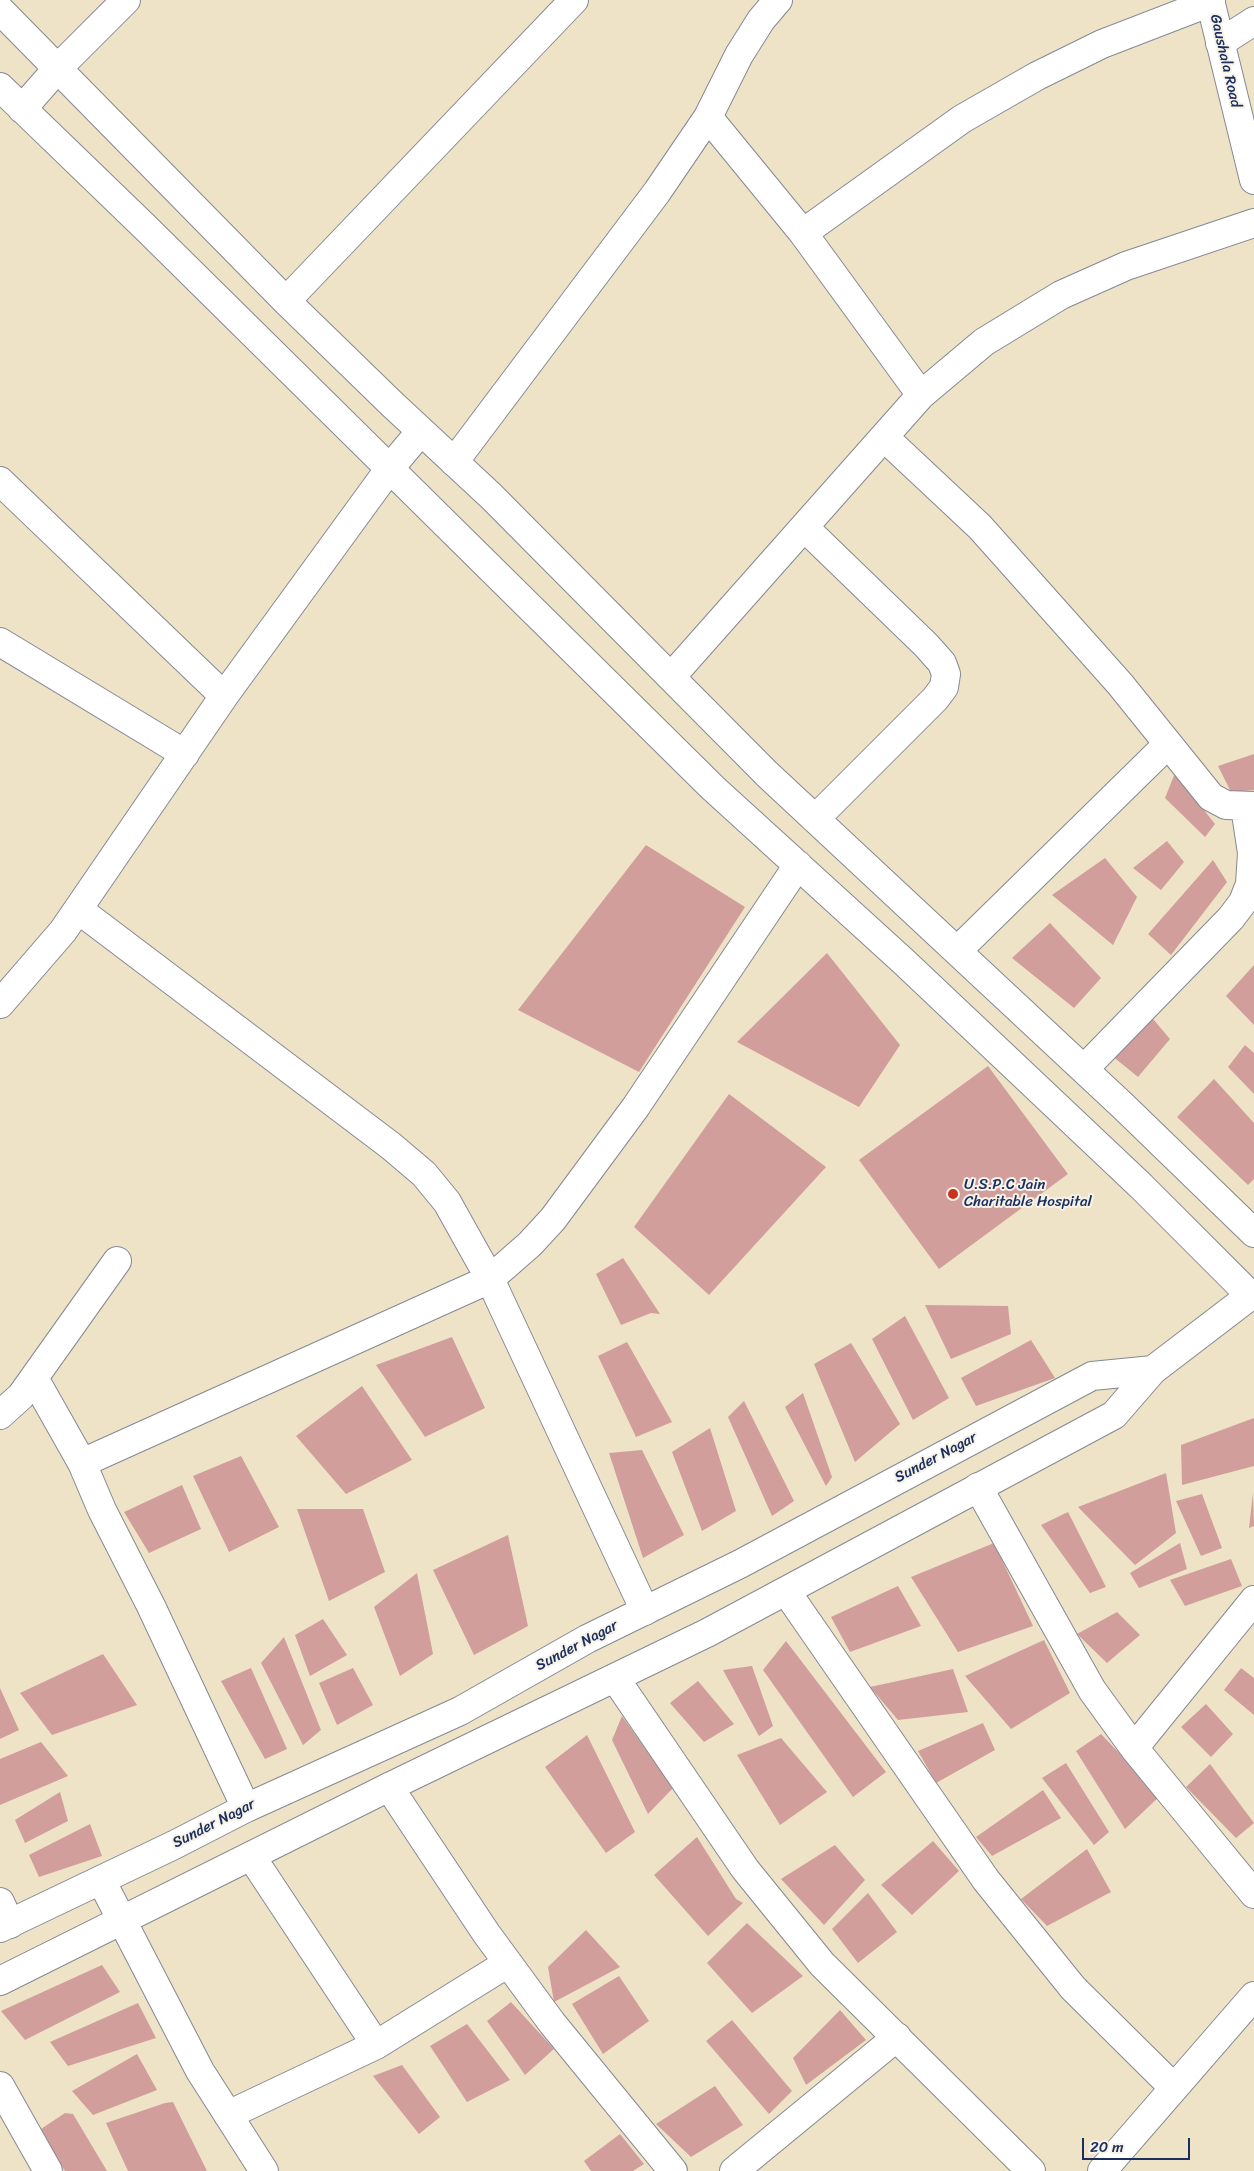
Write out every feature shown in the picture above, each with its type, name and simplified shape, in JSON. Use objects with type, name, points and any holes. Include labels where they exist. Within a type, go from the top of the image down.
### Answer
[{"type":"street","points":[[22,109],[58,68],[126,0]]},
{"type":"street","points":[[286,301],[574,0]]},
{"type":"street","points":[[454,462],[656,192],[708,117],[740,55],[761,20],[778,0]]},
{"type":"street","points":[[803,233],[962,119],[1037,76],[1102,44],[1211,1]]},
{"type":"street","name":"Gaushala Road","points":[[1211,1],[1254,180]]},
{"type":"street","points":[[0,10],[286,301],[491,496],[767,774],[1084,1069],[1254,1233]]},
{"type":"street","points":[[1220,43],[1254,21]]},
{"type":"street","points":[[0,87],[390,468],[712,788],[903,960],[1253,1295],[1153,1370],[1114,1415],[707,1634],[389,1787],[0,1981]]},
{"type":"street","points":[[708,117],[803,233],[921,395]]},
{"type":"street","points":[[671,677],[921,395],[984,342],[1061,295],[1126,266],[1254,223]]},
{"type":"street","points":[[5,988],[63,931],[79,910],[224,696],[390,468],[421,431]]},
{"type":"street","points":[[884,437],[980,527],[1120,684],[1211,797],[1226,805],[1250,807],[1252,853],[1250,884],[1243,902],[1231,918],[1084,1069]]},
{"type":"street","points":[[0,481],[224,696]]},
{"type":"street","points":[[804,527],[926,645],[942,663],[946,674],[944,687],[935,699],[815,819]]},
{"type":"street","points":[[0,642],[185,754]]},
{"type":"street","points":[[957,951],[1168,744]]},
{"type":"street","points":[[82,1463],[490,1278],[530,1244],[565,1203],[636,1108],[798,865]]},
{"type":"street","points":[[79,910],[391,1146],[424,1174],[447,1202],[490,1278],[645,1611]]},
{"type":"street","points":[[0,1415],[21,1396],[117,1261]]},
{"type":"street","name":"Sunder Nagar","points":[[3,1918],[101,1880],[246,1808],[460,1711],[587,1639],[740,1564],[1092,1376],[1153,1370]]},
{"type":"street","points":[[34,1378],[82,1463],[102,1510],[151,1606],[246,1808]]},
{"type":"street","points":[[978,1487],[1092,1690],[1134,1748],[1252,1889]]},
{"type":"street","points":[[786,1591],[986,1880],[1073,1988],[1173,2087]]},
{"type":"street","points":[[1134,1748],[1254,1600]]},
{"type":"street","points":[[615,1678],[745,1869],[822,1964],[1031,2171]]},
{"type":"street","points":[[389,1787],[486,1933],[552,2023],[673,2171]]},
{"type":"street","points":[[251,1856],[376,2045]]},
{"type":"street","points":[[101,1880],[200,2071],[264,2171]]},
{"type":"street","points":[[228,2115],[376,2045],[508,1963]]},
{"type":"street","points":[[1102,2171],[1254,1996]]},
{"type":"street","points":[[734,2171],[897,2037]]},
{"type":"street","points":[[0,2086],[48,2171]]},
{"type":"building","points":[[1254,754],[1254,790],[1231,792],[1218,766]]},
{"type":"building","points":[[1175,773],[1215,824],[1205,837],[1165,798]]},
{"type":"building","points":[[1167,841],[1184,862],[1161,890],[1133,868]]},
{"type":"building","points":[[646,845],[745,907],[639,1072],[518,1010]]},
{"type":"building","points":[[1105,858],[1137,897],[1113,945],[1052,895]]},
{"type":"building","points":[[1213,860],[1227,882],[1171,955],[1148,934]]},
{"type":"building","points":[[1050,923],[1101,978],[1074,1008],[1012,958]]},
{"type":"building","points":[[827,953],[900,1045],[859,1107],[737,1042]]},
{"type":"building","points":[[1254,965],[1254,1025],[1226,996]]},
{"type":"building","points":[[1153,1019],[1170,1039],[1138,1077],[1111,1055]]},
{"type":"building","points":[[1245,1045],[1254,1053],[1254,1094],[1228,1067]]},
{"type":"building","points":[[988,1066],[1068,1174],[939,1269],[859,1160]]},
{"type":"building","points":[[1214,1079],[1254,1123],[1254,1179],[1248,1185],[1177,1117]]},
{"type":"building","points":[[729,1094],[826,1167],[709,1295],[634,1227]]},
{"type":"building","points":[[623,1258],[660,1314],[651,1313],[621,1325],[596,1274]]},
{"type":"building","points":[[925,1305],[1008,1306],[1011,1334],[951,1359]]},
{"type":"building","points":[[905,1316],[949,1398],[913,1420],[872,1339]]},
{"type":"building","points":[[452,1337],[485,1408],[425,1437],[376,1365]]},
{"type":"building","points":[[1031,1340],[1055,1378],[976,1406],[961,1378]]},
{"type":"building","points":[[627,1342],[672,1422],[636,1437],[598,1356]]},
{"type":"building","points":[[851,1343],[900,1424],[855,1462],[814,1364]]},
{"type":"building","points":[[362,1386],[412,1460],[346,1494],[296,1436]]},
{"type":"building","points":[[803,1393],[832,1477],[826,1486],[785,1407]]},
{"type":"building","points":[[744,1401],[794,1501],[772,1516],[728,1417]]},
{"type":"building","points":[[1254,1418],[1254,1466],[1182,1485],[1181,1445]]},
{"type":"building","points":[[710,1428],[736,1511],[702,1531],[672,1452]]},
{"type":"building","points":[[642,1450],[684,1535],[643,1558],[609,1453]]},
{"type":"building","points":[[241,1456],[279,1527],[229,1552],[193,1476]]},
{"type":"building","points":[[1166,1473],[1176,1533],[1135,1565],[1078,1507]]},
{"type":"building","points":[[182,1485],[201,1529],[149,1553],[124,1512]]},
{"type":"building","points":[[1253,1493],[1254,1526],[1249,1528]]},
{"type":"building","points":[[1202,1494],[1222,1548],[1201,1556],[1176,1501]]},
{"type":"building","points":[[297,1509],[363,1509],[385,1572],[329,1601]]},
{"type":"building","points":[[1068,1512],[1106,1587],[1090,1593],[1041,1525]]},
{"type":"building","points":[[508,1535],[528,1626],[474,1655],[433,1570]]},
{"type":"building","points":[[994,1543],[1033,1626],[958,1652],[911,1577]]},
{"type":"building","points":[[1180,1543],[1187,1569],[1139,1588],[1130,1573]]},
{"type":"building","points":[[1231,1559],[1242,1586],[1185,1606],[1170,1580]]},
{"type":"building","points":[[417,1573],[433,1654],[400,1676],[374,1607]]},
{"type":"building","points":[[898,1586],[921,1626],[850,1652],[831,1617]]},
{"type":"building","points":[[1117,1612],[1140,1635],[1107,1663],[1077,1634]]},
{"type":"building","points":[[323,1619],[347,1655],[310,1676],[295,1635]]},
{"type":"building","points":[[284,1637],[321,1730],[303,1745],[261,1663]]},
{"type":"building","points":[[1044,1640],[1070,1693],[1011,1729],[965,1676]]},
{"type":"building","points":[[786,1641],[886,1772],[853,1797],[763,1670]]},
{"type":"building","points":[[103,1654],[137,1705],[52,1735],[20,1693]]},
{"type":"building","points":[[752,1666],[773,1726],[759,1736],[723,1670]]},
{"type":"building","points":[[251,1668],[287,1749],[265,1759],[221,1681]]},
{"type":"building","points":[[353,1668],[373,1705],[337,1725],[319,1683]]},
{"type":"building","points":[[1241,1668],[1254,1678],[1254,1715],[1224,1690]]},
{"type":"building","points":[[953,1669],[968,1712],[898,1720],[870,1687]]},
{"type":"building","points":[[698,1681],[734,1724],[704,1742],[670,1703]]},
{"type":"building","points":[[0,1688],[19,1730],[0,1739]]},
{"type":"building","points":[[1206,1704],[1233,1734],[1211,1757],[1181,1727]]},
{"type":"building","points":[[622,1716],[673,1788],[648,1814],[612,1740]]},
{"type":"building","points":[[983,1723],[995,1750],[936,1783],[918,1751]]},
{"type":"building","points":[[1101,1734],[1160,1796],[1125,1829],[1076,1751]]},
{"type":"building","points":[[587,1735],[635,1832],[606,1853],[545,1767]]},
{"type":"building","points":[[781,1738],[827,1792],[780,1825],[737,1755]]},
{"type":"building","points":[[41,1742],[68,1776],[0,1805],[0,1759]]},
{"type":"building","points":[[1066,1763],[1109,1832],[1094,1845],[1042,1778]]},
{"type":"building","points":[[1210,1764],[1254,1823],[1236,1838],[1186,1787]]},
{"type":"building","points":[[1043,1790],[1061,1818],[992,1856],[976,1837]]},
{"type":"building","points":[[60,1792],[68,1821],[25,1843],[15,1820]]},
{"type":"building","points":[[90,1824],[102,1856],[39,1877],[29,1855]]},
{"type":"building","points":[[697,1837],[736,1899],[743,1903],[708,1936],[654,1875]]},
{"type":"building","points":[[933,1841],[959,1871],[912,1915],[881,1885]]},
{"type":"building","points":[[835,1845],[865,1880],[824,1925],[781,1879]]},
{"type":"building","points":[[1087,1849],[1111,1892],[1047,1926],[1021,1899]]},
{"type":"building","points":[[868,1893],[897,1932],[858,1963],[832,1929]]},
{"type":"building","points":[[747,1923],[803,1976],[752,2013],[707,1963]]},
{"type":"building","points":[[586,1930],[620,1967],[554,2002],[548,1967]]},
{"type":"building","points":[[102,1965],[120,1992],[25,2040],[1,2011]]},
{"type":"building","points":[[619,1976],[649,2021],[603,2054],[572,2004]]},
{"type":"building","points":[[511,2002],[554,2049],[525,2075],[487,2021]]},
{"type":"building","points":[[138,2003],[156,2038],[68,2066],[50,2042]]},
{"type":"building","points":[[840,2010],[866,2040],[806,2085],[793,2058]]},
{"type":"building","points":[[732,2020],[792,2091],[769,2114],[706,2041]]},
{"type":"building","points":[[467,2024],[510,2080],[467,2102],[430,2046]]},
{"type":"building","points":[[137,2054],[157,2090],[93,2115],[72,2091]]},
{"type":"building","points":[[402,2065],[440,2117],[419,2134],[373,2076]]},
{"type":"building","points":[[715,2086],[743,2125],[691,2157],[656,2124]]},
{"type":"building","points":[[173,2102],[207,2171],[128,2171],[106,2123]]},
{"type":"building","points":[[65,2113],[73,2114],[107,2171],[65,2171],[38,2131]]},
{"type":"building","points":[[620,2134],[644,2164],[633,2171],[591,2171],[584,2161]]},
{"type":"place","name":"U.S.P.C Jain Charitable Hospital","points":[[953,1194]]}]
